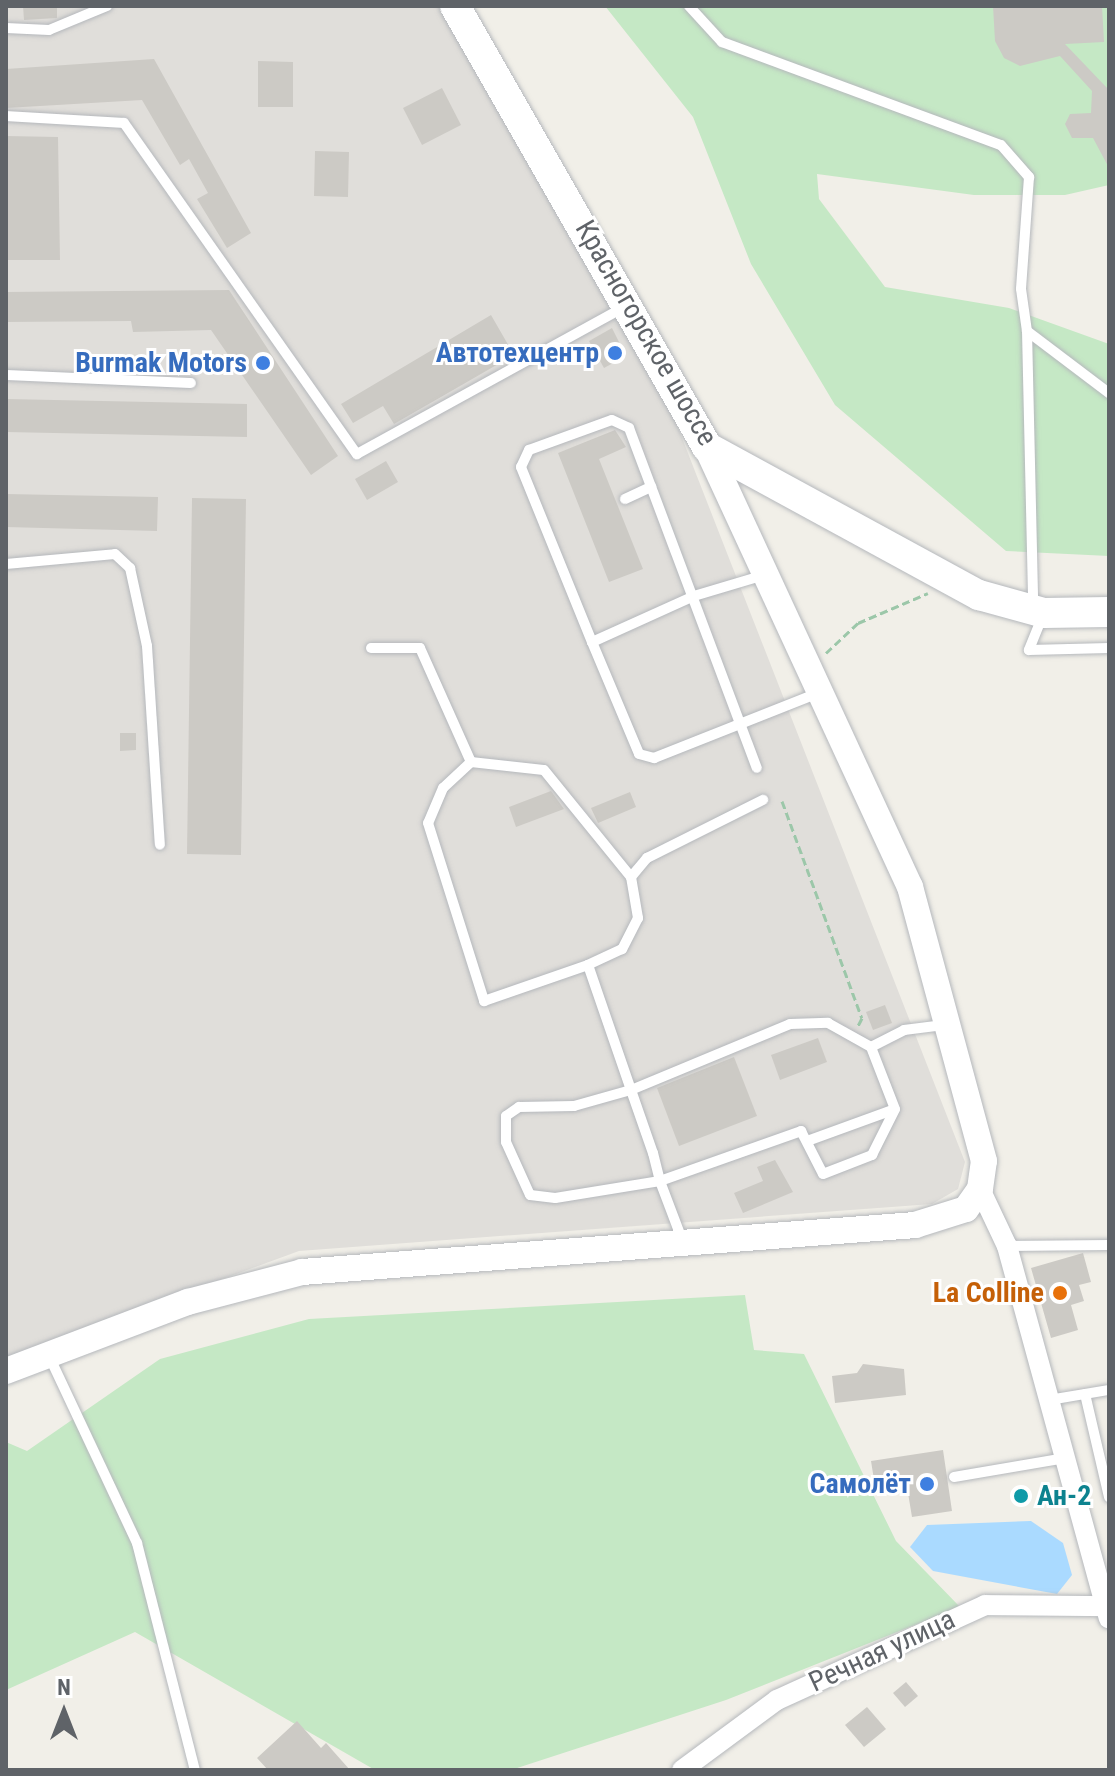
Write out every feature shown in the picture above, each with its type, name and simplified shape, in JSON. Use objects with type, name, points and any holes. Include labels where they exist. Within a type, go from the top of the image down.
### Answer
[{"type":"main road","name":"Красногорское шоссе","points":[[455,6],[629,305],[707,447],[951,581],[1038,612],[1109,612]]},
{"type":"street","points":[[707,447],[761,576],[815,681],[910,887],[952,1024],[984,1161],[980,1189],[1007,1246],[1107,1612]]},
{"type":"street","points":[[6,1371],[188,1302],[302,1272],[945,1221],[980,1189]]},
{"type":"street","name":"Речная улица","points":[[682,1770],[777,1700],[985,1605],[1107,1612]]},
{"type":"lane","points":[[6,28],[49,30],[107,6]]},
{"type":"lane","points":[[689,6],[722,42],[1001,145],[1029,177],[1021,289],[1027,331],[1038,612],[1029,650],[1109,648]]},
{"type":"lane","points":[[6,116],[124,123],[357,454],[629,305]]},
{"type":"lane","points":[[1027,331],[1109,393]]},
{"type":"lane","points":[[6,375],[191,383]]},
{"type":"lane","points":[[757,768],[738,723],[694,596],[629,428],[612,420],[529,450],[521,467],[639,754],[654,758],[738,723],[815,681]]},
{"type":"lane","points":[[625,499],[651,487]]},
{"type":"lane","points":[[6,564],[115,554],[130,568],[147,646],[160,845]]},
{"type":"lane","points":[[592,642],[694,596],[761,576]]},
{"type":"lane","points":[[371,648],[420,648],[471,762]]},
{"type":"lane","points":[[471,762],[544,770],[631,877],[638,918],[622,949],[588,965],[484,1001],[428,823],[443,788],[471,762]]},
{"type":"lane","points":[[631,877],[647,858],[763,800]]},
{"type":"lane","points":[[588,965],[683,1244]]},
{"type":"lane","points":[[828,1023],[855,1032],[871,1047],[895,1109],[872,1155],[823,1174],[810,1140],[801,1131],[660,1181],[570,1197],[530,1195],[506,1142],[506,1116],[519,1107],[574,1106],[631,1090],[790,1024],[828,1023]]},
{"type":"lane","points":[[871,1047],[904,1030],[952,1024]]},
{"type":"lane","points":[[810,1140],[895,1109]]},
{"type":"lane","points":[[1007,1246],[1109,1245]]},
{"type":"lane","points":[[48,1354],[137,1543],[195,1770]]},
{"type":"lane","points":[[1049,1400],[1109,1390]]},
{"type":"lane","points":[[1085,1394],[1109,1497]]},
{"type":"lane","points":[[954,1477],[1065,1458]]},
{"type":"path","points":[[815,681],[858,623],[951,581]]},
{"type":"path","points":[[782,801],[862,1018],[855,1032]]},
{"type":"shaded area","points":[[6,6],[438,6],[666,397],[965,1162],[958,1189],[932,1204],[299,1251],[6,1358]]},
{"type":"green space","points":[[605,6],[1109,6],[1109,185],[1065,195],[974,195],[817,174],[819,199],[885,287],[1009,308],[1109,344],[1109,556],[1006,551],[835,405],[751,264],[693,117]]},
{"type":"green space","points":[[745,1295],[754,1350],[804,1354],[896,1541],[960,1607],[726,1700],[511,1770],[375,1770],[135,1632],[6,1690],[6,1442],[27,1451],[160,1359],[309,1319]]},
{"type":"water","points":[[1031,1521],[1063,1543],[1072,1575],[1057,1594],[933,1571],[910,1547],[927,1525]]},
{"type":"building","points":[[23,6],[57,6],[57,18],[24,20]]},
{"type":"building","points":[[993,6],[1102,6],[1104,42],[1065,44],[1109,90],[1109,168],[1093,138],[1072,138],[1065,124],[1070,114],[1091,113],[1092,91],[1060,56],[1020,66],[1004,58],[995,41]]},
{"type":"building","points":[[154,59],[251,233],[227,248],[197,199],[208,193],[189,159],[180,165],[142,100],[6,108],[6,69]]},
{"type":"building","points":[[258,61],[293,62],[293,107],[258,107]]},
{"type":"building","points":[[442,88],[461,125],[422,145],[403,108]]},
{"type":"building","points":[[6,136],[58,137],[60,260],[6,260]]},
{"type":"building","points":[[315,151],[349,152],[348,197],[314,196]]},
{"type":"building","points":[[229,290],[338,456],[311,475],[211,330],[133,332],[131,321],[6,322],[6,292]]},
{"type":"building","points":[[491,315],[514,355],[394,424],[383,406],[353,423],[341,404]]},
{"type":"building","points":[[612,328],[626,356],[604,368],[589,341]]},
{"type":"building","points":[[6,399],[247,404],[247,437],[6,432]]},
{"type":"building","points":[[615,430],[626,447],[599,459],[643,569],[609,582],[558,453]]},
{"type":"building","points":[[386,461],[398,482],[367,500],[355,479]]},
{"type":"building","points":[[6,494],[158,497],[157,531],[6,527]]},
{"type":"building","points":[[192,498],[246,499],[241,855],[187,854]]},
{"type":"building","points":[[120,733],[136,733],[136,750],[120,751]]},
{"type":"building","points":[[551,791],[564,809],[516,827],[509,807]]},
{"type":"building","points":[[630,792],[636,807],[598,823],[591,808]]},
{"type":"building","points":[[885,1005],[892,1023],[873,1030],[866,1012]]},
{"type":"building","points":[[818,1038],[827,1062],[780,1080],[771,1055]]},
{"type":"building","points":[[734,1057],[757,1116],[679,1146],[657,1088]]},
{"type":"building","points":[[775,1160],[793,1192],[743,1213],[734,1193],[763,1181],[757,1167]]},
{"type":"building","name":"La Colline","points":[[1083,1253],[1091,1282],[1079,1285],[1084,1301],[1071,1305],[1078,1330],[1051,1338],[1031,1268]]},
{"type":"building","points":[[863,1364],[904,1369],[906,1395],[835,1403],[832,1376],[857,1373]]},
{"type":"building","name":"Самолёт","points":[[943,1450],[952,1511],[912,1517],[906,1481],[875,1486],[871,1461]]},
{"type":"building","points":[[906,1682],[918,1696],[905,1707],[893,1693]]},
{"type":"building","points":[[867,1707],[886,1729],[864,1747],[845,1725]]},
{"type":"building","points":[[297,1721],[321,1748],[326,1743],[350,1770],[268,1770],[257,1758]]},
{"type":"place","name":"Автотехцентр","points":[[615,353]]},
{"type":"place","name":"Burmak Motors","points":[[263,363]]},
{"type":"place","name":"La Colline","points":[[1060,1293]]},
{"type":"place","name":"Самолёт","points":[[927,1484]]},
{"type":"place","name":"Ан-2","points":[[1021,1496]]}]
